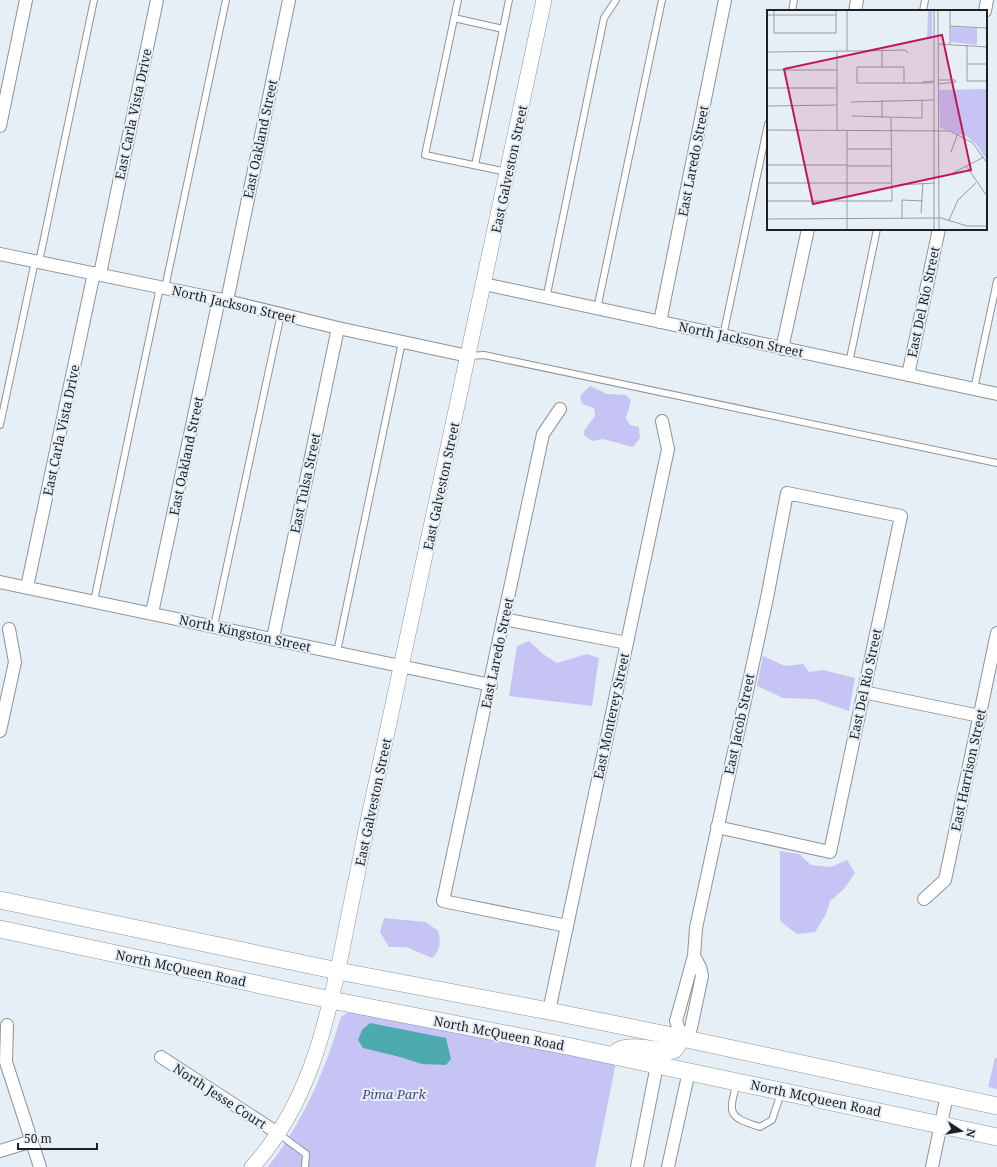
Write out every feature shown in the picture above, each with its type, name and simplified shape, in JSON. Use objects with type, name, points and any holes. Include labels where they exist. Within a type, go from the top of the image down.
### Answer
[{"type":"main road","points":[[0,900],[338,971],[682,1038],[997,1106]]},
{"type":"main road","name":"North McQueen Road","points":[[0,929],[331,1000],[689,1071],[997,1137]]},
{"type":"main road","points":[[614,1056],[618,1051],[625,1048],[666,1052],[674,1050],[682,1038]]},
{"type":"street","points":[[0,126],[26,0]]},
{"type":"street","name":"East Carla Vista Drive","points":[[27,587],[157,0]]},
{"type":"street","name":"East Oakland Street","points":[[152,613],[289,0]]},
{"type":"street","name":"East Galveston Street","points":[[252,1167],[279,1134],[309,1077],[323,1034],[338,971],[544,0]]},
{"type":"street","name":"East Laredo Street","points":[[660,322],[725,0]]},
{"type":"street","points":[[854,10],[857,0]]},
{"type":"street","points":[[985,10],[988,0]]},
{"type":"street","points":[[782,349],[808,230]]},
{"type":"street","name":"East Del Rio Street","points":[[908,375],[939,230]]},
{"type":"street","name":"North Jackson Street","points":[[0,254],[223,300],[338,328],[468,356]]},
{"type":"street","name":"North Jackson Street","points":[[484,284],[546,299],[997,394]]},
{"type":"street","name":"East Tulsa Street","points":[[273,638],[338,328]]},
{"type":"street","name":"East Laredo Street","points":[[560,409],[542,434],[443,901],[567,926]]},
{"type":"street","name":"East Monterey Street","points":[[549,1011],[668,449],[662,421]]},
{"type":"street","name":"East Del Rio Street","points":[[717,827],[830,852],[901,516],[787,493]]},
{"type":"street","name":"East Jacob Street","points":[[682,1038],[691,1028],[702,976],[700,967],[694,956],[696,928],[767,598],[787,493]]},
{"type":"street","name":"North Kingston Street","points":[[0,582],[273,638],[490,685]]},
{"type":"street","points":[[503,619],[627,643]]},
{"type":"street","points":[[0,731],[14,662],[9,629]]},
{"type":"street","name":"East Harrison Street","points":[[924,899],[945,880],[997,633]]},
{"type":"street","points":[[863,692],[980,716]]},
{"type":"street","points":[[7,1025],[6,1062],[40,1167]]},
{"type":"street","name":"North Jesse Court","points":[[161,1058],[279,1134]]},
{"type":"street","points":[[637,1167],[657,1065]]},
{"type":"street","points":[[668,1167],[689,1071]]},
{"type":"street","points":[[932,1167],[946,1095]]},
{"type":"street","points":[[0,1151],[32,1142]]},
{"type":"lane","points":[[0,425],[94,0]]},
{"type":"lane","points":[[94,601],[226,0]]},
{"type":"lane","points":[[458,0],[425,155],[508,172]]},
{"type":"lane","points":[[475,165],[509,0]]},
{"type":"lane","points":[[546,299],[604,18],[616,0]]},
{"type":"lane","points":[[597,309],[662,0]]},
{"type":"lane","points":[[792,10],[794,0]]},
{"type":"lane","points":[[923,10],[925,0]]},
{"type":"lane","points":[[454,18],[503,29]]},
{"type":"lane","points":[[723,336],[767,129]]},
{"type":"lane","points":[[849,363],[877,230]]},
{"type":"lane","points":[[974,389],[997,281]]},
{"type":"lane","points":[[214,626],[281,314]]},
{"type":"lane","points":[[337,652],[402,342]]},
{"type":"lane","points":[[468,356],[484,355],[997,463]]},
{"type":"lane","points":[[738,1082],[731,1103],[734,1115],[739,1120],[760,1127],[772,1120],[779,1104],[782,1091]]},
{"type":"lane","points":[[279,1134],[306,1154],[305,1167]]},
{"type":"green space","points":[[590,386],[607,394],[626,395],[631,401],[626,418],[630,425],[639,427],[640,438],[633,447],[603,439],[592,441],[585,436],[583,432],[595,416],[594,408],[582,404],[580,396]]},
{"type":"green space","points":[[529,641],[543,654],[557,663],[587,654],[599,658],[592,706],[509,696],[517,646]]},
{"type":"green space","points":[[763,656],[785,666],[803,664],[809,672],[823,670],[855,678],[849,711],[814,699],[783,698],[757,686]]},
{"type":"green space","points":[[780,851],[799,854],[811,865],[831,867],[847,860],[855,873],[843,890],[830,901],[826,914],[815,932],[797,934],[780,921]]},
{"type":"green space","points":[[384,918],[426,922],[438,931],[440,938],[439,949],[432,958],[406,947],[389,947],[380,932]]},
{"type":"green space","name":"Pima Park","points":[[348,1012],[616,1062],[595,1167],[268,1167],[292,1132],[312,1095],[328,1057],[341,1017]]},
{"type":"green space","points":[[995,1058],[997,1058],[997,1089],[988,1087]]},
{"type":"shaded area","points":[[370,1023],[446,1038],[451,1059],[446,1065],[422,1064],[363,1048],[358,1040],[362,1030]]}]
